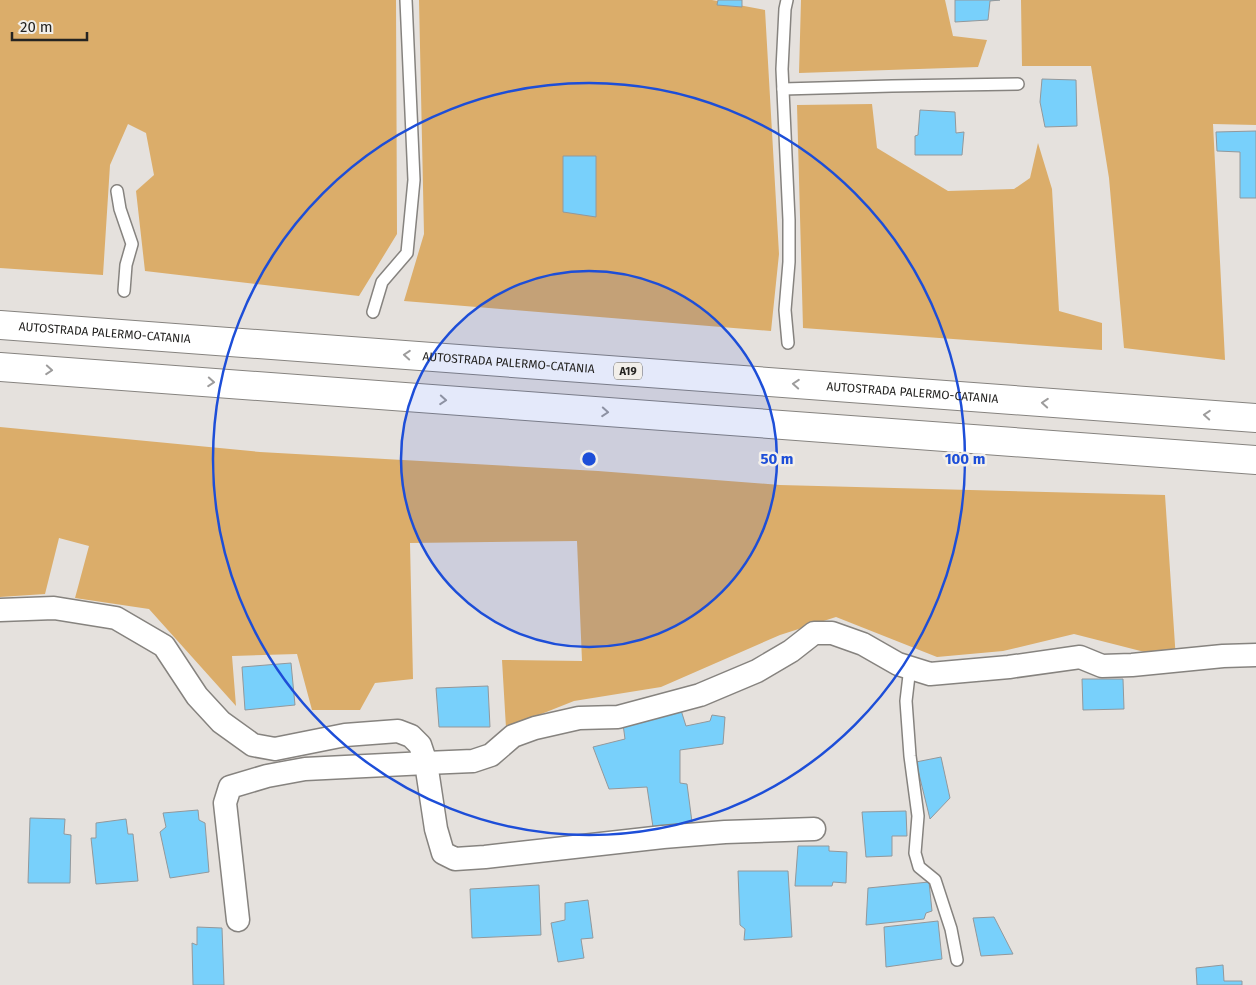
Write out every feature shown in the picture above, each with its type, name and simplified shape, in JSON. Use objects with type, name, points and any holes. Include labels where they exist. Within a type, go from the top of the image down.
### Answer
[{"type":"highway","name":"AUTOSTRADA PALERMO-CATANIA","points":[[0,325],[1256,418]]},
{"type":"highway","points":[[0,367],[1256,460]]},
{"type":"street","points":[[0,610],[54,608],[116,618],[164,646],[197,696],[221,722],[253,745],[275,749],[345,736],[398,731],[411,736],[420,745],[426,763],[436,830],[443,853],[455,859],[672,837],[814,829]]},
{"type":"street","points":[[238,920],[225,803],[230,787],[267,776],[305,769],[473,761],[491,755],[513,736],[535,728],[579,718],[618,717],[700,695],[757,671],[791,651],[814,633],[832,634],[863,644],[898,664],[930,674],[1009,667],[1080,657],[1102,666],[1256,654]]},
{"type":"lane","points":[[373,312],[382,282],[407,253],[409,235],[414,180],[406,0]]},
{"type":"lane","points":[[788,0],[784,9],[782,69],[790,220],[790,262],[784,310],[788,343]]},
{"type":"lane","points":[[783,90],[1018,84]]},
{"type":"lane","points":[[117,191],[120,209],[132,244],[126,265],[124,291]]},
{"type":"lane","points":[[910,667],[906,701],[910,756],[918,816],[915,853],[919,868],[935,880],[951,929],[957,960]]},
{"type":"shaded area","points":[[0,0],[396,0],[397,234],[359,296],[145,271],[136,191],[154,175],[146,133],[128,124],[110,165],[103,275],[0,268]]},
{"type":"shaded area","points":[[419,0],[712,0],[765,10],[779,254],[771,331],[404,301],[424,234]]},
{"type":"shaded area","points":[[801,0],[945,0],[953,36],[987,40],[978,67],[799,73]]},
{"type":"shaded area","points":[[1021,0],[1256,0],[1256,125],[1213,124],[1225,360],[1124,348],[1109,178],[1091,66],[1022,66]]},
{"type":"shaded area","points":[[872,104],[877,148],[948,191],[1014,189],[1030,178],[1038,143],[1052,189],[1059,311],[1102,323],[1102,350],[803,328],[797,105]]},
{"type":"shaded area","points":[[0,427],[260,452],[598,471],[780,485],[1165,495],[1176,660],[1074,634],[1003,651],[937,657],[836,617],[780,635],[661,687],[574,701],[506,728],[502,660],[582,661],[577,541],[410,543],[413,679],[375,683],[360,710],[312,710],[297,654],[232,656],[236,706],[149,609],[75,598],[89,546],[59,538],[45,594],[0,597]]},
{"type":"building","points":[[718,0],[742,0],[742,7],[717,5]]},
{"type":"building","points":[[955,0],[1000,0],[990,1],[988,20],[955,22]]},
{"type":"building","points":[[1042,79],[1076,80],[1077,126],[1045,127],[1040,102]]},
{"type":"building","points":[[920,110],[955,112],[956,133],[964,132],[962,155],[915,155],[915,136],[918,135]]},
{"type":"building","points":[[1256,131],[1256,198],[1240,198],[1240,152],[1217,151],[1216,132]]},
{"type":"building","points":[[563,156],[596,156],[596,217],[563,212]]},
{"type":"building","points":[[291,663],[295,705],[245,710],[242,667]]},
{"type":"building","points":[[1082,679],[1123,679],[1124,709],[1083,710]]},
{"type":"building","points":[[488,686],[490,727],[439,727],[436,688]]},
{"type":"building","points":[[680,707],[686,726],[710,721],[712,715],[725,717],[723,744],[680,750],[680,783],[687,784],[692,822],[653,827],[647,787],[609,789],[593,747],[625,739],[623,724]]},
{"type":"building","points":[[941,757],[950,798],[930,819],[916,762]]},
{"type":"building","points":[[198,810],[199,820],[205,823],[209,872],[170,878],[160,832],[166,827],[163,813]]},
{"type":"building","points":[[906,811],[907,836],[892,836],[892,856],[866,857],[862,812]]},
{"type":"building","points":[[30,818],[65,819],[64,834],[71,835],[70,883],[28,883]]},
{"type":"building","points":[[126,819],[128,834],[133,834],[138,881],[96,884],[91,838],[96,838],[96,823]]},
{"type":"building","points":[[798,846],[829,846],[829,851],[847,852],[846,883],[833,882],[832,886],[795,886]]},
{"type":"building","points":[[738,871],[788,871],[792,937],[744,940],[745,929],[740,925]]},
{"type":"building","points":[[929,882],[932,911],[926,913],[924,919],[866,925],[868,888]]},
{"type":"building","points":[[539,885],[541,935],[472,938],[470,889]]},
{"type":"building","points":[[588,900],[593,938],[581,939],[584,958],[558,962],[551,923],[565,920],[565,903]]},
{"type":"building","points":[[994,917],[1013,954],[981,956],[973,918]]},
{"type":"building","points":[[938,921],[942,959],[886,967],[884,927]]},
{"type":"building","points":[[197,927],[222,928],[224,985],[193,985],[192,943],[197,945]]},
{"type":"building","points":[[1223,965],[1224,981],[1242,981],[1242,985],[1197,985],[1196,968]]}]
